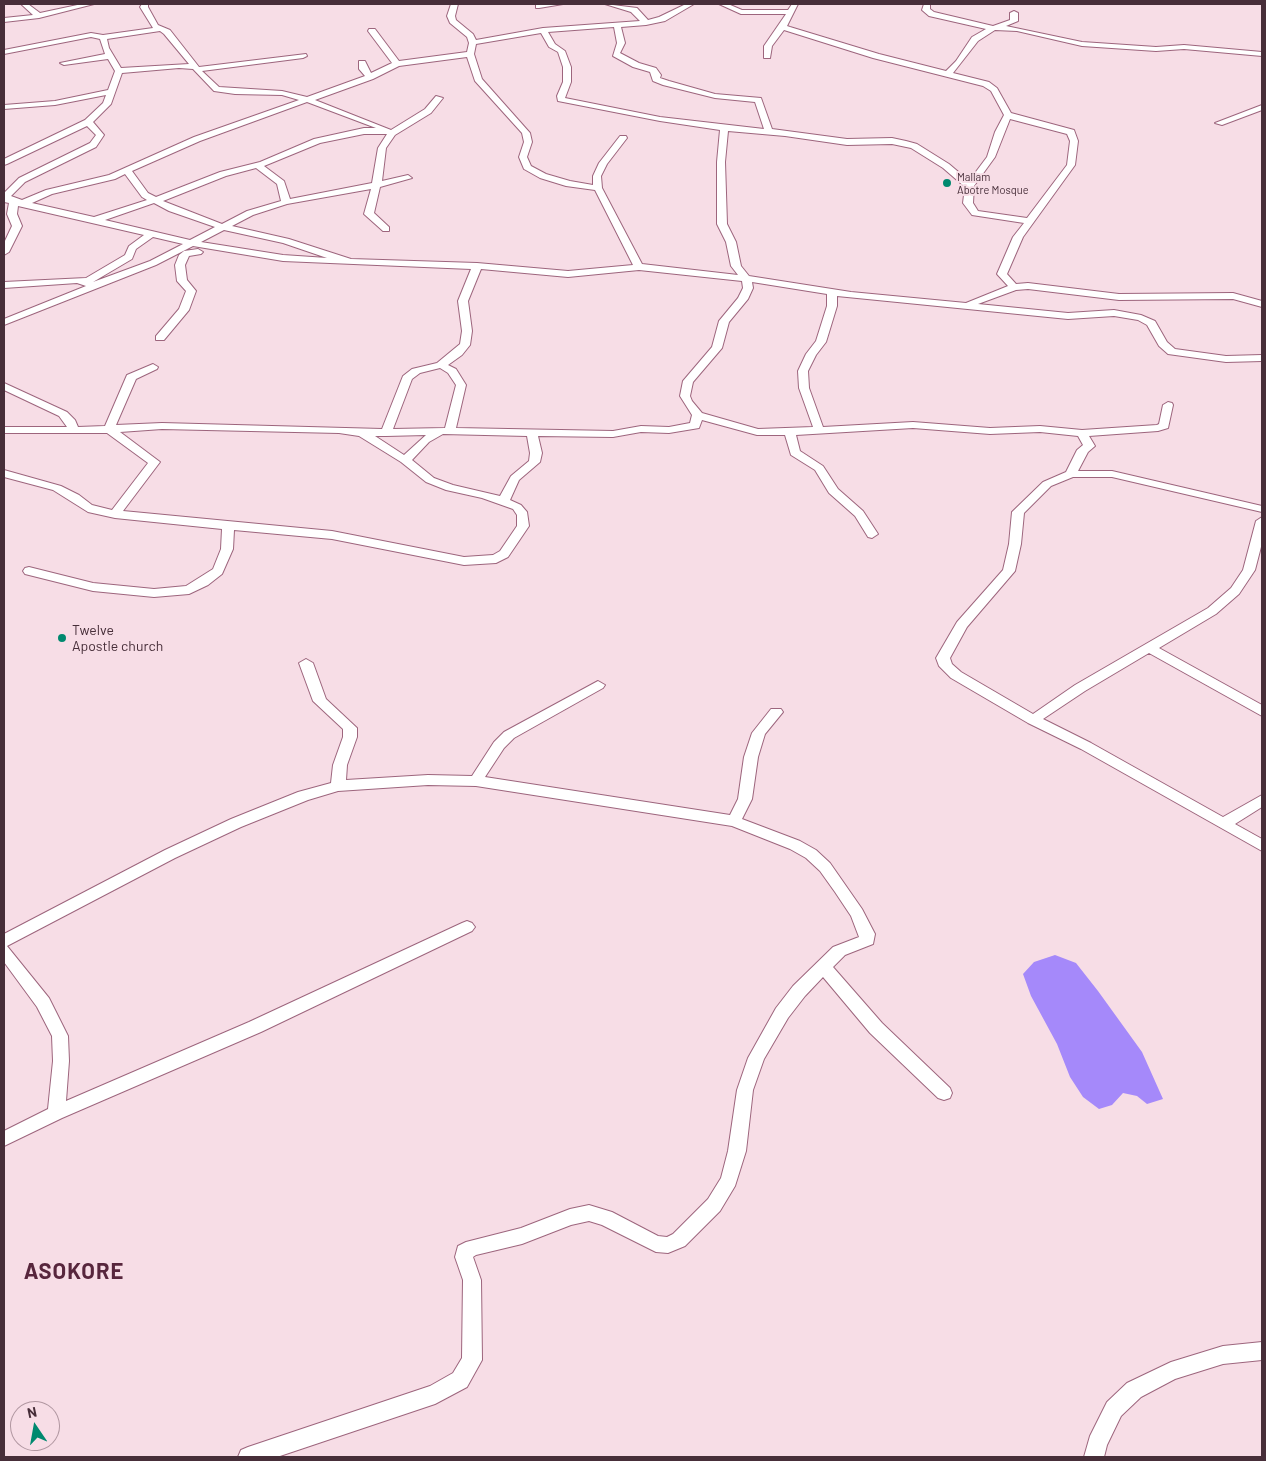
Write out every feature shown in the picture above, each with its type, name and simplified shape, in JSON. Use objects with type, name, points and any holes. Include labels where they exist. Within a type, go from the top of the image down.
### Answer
[{"type":"street","points":[[24,4],[39,16]]},
{"type":"street","points":[[4,20],[39,16],[90,4]]},
{"type":"street","points":[[145,4],[144,7],[155,26],[167,32],[204,78],[217,89],[235,92],[282,93],[306,99],[390,132]]},
{"type":"street","points":[[454,4],[451,12],[453,21],[470,36],[473,43],[470,54],[478,79],[491,96],[511,114],[526,133],[528,142],[524,157],[527,167],[543,176],[569,184],[598,188]]},
{"type":"street","points":[[539,6],[559,4]]},
{"type":"street","points":[[608,4],[634,10],[646,23]]},
{"type":"street","points":[[473,43],[543,30],[646,23],[662,19],[691,4]]},
{"type":"street","points":[[722,4],[741,12],[790,12]]},
{"type":"street","points":[[767,56],[768,46],[790,17],[790,12],[795,4]]},
{"type":"street","points":[[927,4],[926,10],[932,14],[993,28],[1017,29],[1082,44],[1156,48],[1184,47],[1262,54]]},
{"type":"street","points":[[948,74],[960,63],[976,39],[993,28],[1014,21],[1014,13]]},
{"type":"street","points":[[617,26],[621,43],[616,54],[636,65],[653,70],[657,75],[656,79],[666,84],[716,96],[758,100],[769,132]]},
{"type":"street","points":[[782,26],[876,56],[986,84],[994,90],[1008,115],[1031,123],[1071,132],[1074,140],[1071,165],[1029,221],[1014,246],[1008,266],[1002,274],[1014,287]]},
{"type":"street","points":[[4,52],[91,35],[103,37],[162,30]]},
{"type":"street","points":[[543,30],[552,45],[562,51],[567,67],[567,82],[561,99],[660,120],[847,142],[892,141],[903,143],[914,146],[946,166],[970,186]]},
{"type":"street","points":[[372,31],[396,64]]},
{"type":"street","points":[[103,37],[105,48],[119,71]]},
{"type":"street","points":[[4,248],[17,226],[12,214],[18,203],[49,192],[97,182],[127,171],[198,139],[370,77],[396,64],[470,54]]},
{"type":"street","points":[[64,63],[110,56]]},
{"type":"street","points":[[119,71],[179,66],[196,68],[303,56]]},
{"type":"street","points":[[362,62],[363,70],[370,77]]},
{"type":"street","points":[[4,162],[88,122],[107,104],[119,71]]},
{"type":"street","points":[[4,107],[55,103],[111,92]]},
{"type":"street","points":[[92,221],[223,174],[258,166],[317,141],[364,131],[390,132],[404,128],[428,111],[439,98]]},
{"type":"street","points":[[1219,123],[1262,107]]},
{"type":"street","points":[[1008,115],[999,132],[991,157],[970,186],[968,203],[975,213],[1029,221]]},
{"type":"street","points":[[18,203],[5,197],[22,180],[93,145],[100,135],[88,122]]},
{"type":"street","points":[[724,128],[721,162],[722,224],[731,242],[736,266],[746,279],[748,288],[743,300],[724,321],[717,348],[688,381],[685,388],[687,402],[698,414],[757,432],[913,425],[990,431],[1040,429],[1082,433],[1158,428],[1164,426],[1168,405]]},
{"type":"street","points":[[386,229],[369,214],[380,170],[382,148],[390,132]]},
{"type":"street","points":[[623,138],[600,169],[597,176],[598,188],[639,267]]},
{"type":"street","points":[[258,166],[281,182],[286,202]]},
{"type":"street","points":[[127,171],[143,194],[196,219],[286,241],[350,262]]},
{"type":"street","points":[[4,322],[90,284],[152,263],[250,213],[286,202],[408,178]]},
{"type":"street","points":[[4,199],[191,243],[284,258],[477,266],[568,274],[639,267],[832,291],[1068,316],[1114,313],[1141,318],[1151,323],[1163,344],[1172,352],[1226,359],[1262,358]]},
{"type":"street","points":[[4,285],[34,282],[90,284],[129,257],[132,248],[151,234]]},
{"type":"street","points":[[160,338],[184,310],[191,291],[182,281],[180,265],[184,255],[187,253],[231,250]]},
{"type":"street","points":[[386,433],[407,378],[416,371],[441,365],[458,353],[465,344],[467,331],[463,301],[477,266]]},
{"type":"street","points":[[1008,266],[1028,286]]},
{"type":"street","points":[[965,306],[1014,287],[1028,286],[1119,298],[1233,296],[1262,304]]},
{"type":"street","points":[[819,430],[804,388],[803,371],[811,354],[820,342],[832,306],[832,291]]},
{"type":"street","points":[[1114,313],[1119,298]]},
{"type":"street","points":[[405,460],[425,440],[446,431],[461,385],[452,371],[441,365]]},
{"type":"street","points":[[109,429],[131,377],[152,367]]},
{"type":"street","points":[[4,386],[63,414],[71,422],[72,430]]},
{"type":"street","points":[[4,430],[72,430],[162,426],[339,430],[361,433],[446,431],[613,434],[640,429],[681,429],[695,426],[698,414]]},
{"type":"street","points":[[109,429],[154,462],[136,489],[115,514]]},
{"type":"street","points":[[790,432],[795,453],[819,468],[833,491],[859,514],[872,534]]},
{"type":"street","points":[[4,473],[57,488],[75,497],[88,508],[115,514],[228,526],[332,534],[464,562],[496,560],[504,554],[523,526],[523,515],[517,507],[504,501],[450,488],[430,480],[405,460],[361,433]]},
{"type":"street","points":[[504,501],[507,491],[515,478],[534,462],[536,453],[532,441],[533,433]]},
{"type":"street","points":[[1071,474],[1083,450],[1089,446],[1082,433]]},
{"type":"street","points":[[1262,509],[1112,474],[1071,474],[1047,484],[1018,512],[1015,544],[1009,571],[962,625],[943,658],[946,666],[956,676],[1032,720],[1086,746],[1262,846]]},
{"type":"street","points":[[1032,720],[1080,688],[1212,612],[1235,592],[1249,570],[1262,520]]},
{"type":"street","points":[[29,571],[58,580],[93,587],[154,593],[189,590],[204,582],[218,571],[227,549],[228,526]]},
{"type":"street","points":[[1150,648],[1262,711]]},
{"type":"street","points":[[306,663],[320,701],[350,728],[350,737],[340,765],[338,786]]},
{"type":"street","points":[[476,781],[499,745],[509,735],[598,685]]},
{"type":"street","points":[[734,821],[745,799],[751,757],[758,733],[776,712]]},
{"type":"street","points":[[4,941],[170,854],[236,823],[302,796],[338,786],[428,780],[476,781],[734,821],[795,845],[811,854],[825,867],[857,913],[867,934],[867,940],[838,952],[823,966],[782,1013],[756,1058],[745,1090],[737,1151],[729,1180],[714,1205],[679,1240],[668,1245],[656,1244],[606,1218],[589,1212],[570,1217],[522,1236],[472,1248],[465,1252],[464,1257],[472,1280],[472,1360],[460,1380],[435,1394],[248,1457]]},
{"type":"street","points":[[1224,824],[1262,800]]},
{"type":"street","points":[[4,1139],[56,1113],[254,1027],[467,927]]},
{"type":"street","points":[[4,951],[42,1003],[60,1036],[61,1061],[56,1113]]},
{"type":"street","points":[[823,966],[876,1028],[944,1093]]},
{"type":"street","points":[[1094,1457],[1097,1442],[1114,1409],[1134,1390],[1171,1371],[1223,1355],[1262,1351]]},
{"type":"shaded area","points":[[1055,955],[1076,963],[1098,991],[1142,1052],[1163,1099],[1147,1104],[1137,1096],[1123,1093],[1112,1105],[1099,1109],[1083,1097],[1070,1077],[1057,1044],[1031,996],[1023,974],[1034,962]]},
{"type":"place","name":"Mallam Abotre Mosque","points":[[947,183]]},
{"type":"place","name":"Twelve Apostle church","points":[[62,638]]},
{"type":"district","name":"ASOKORE","points":[[74,1272]]}]
